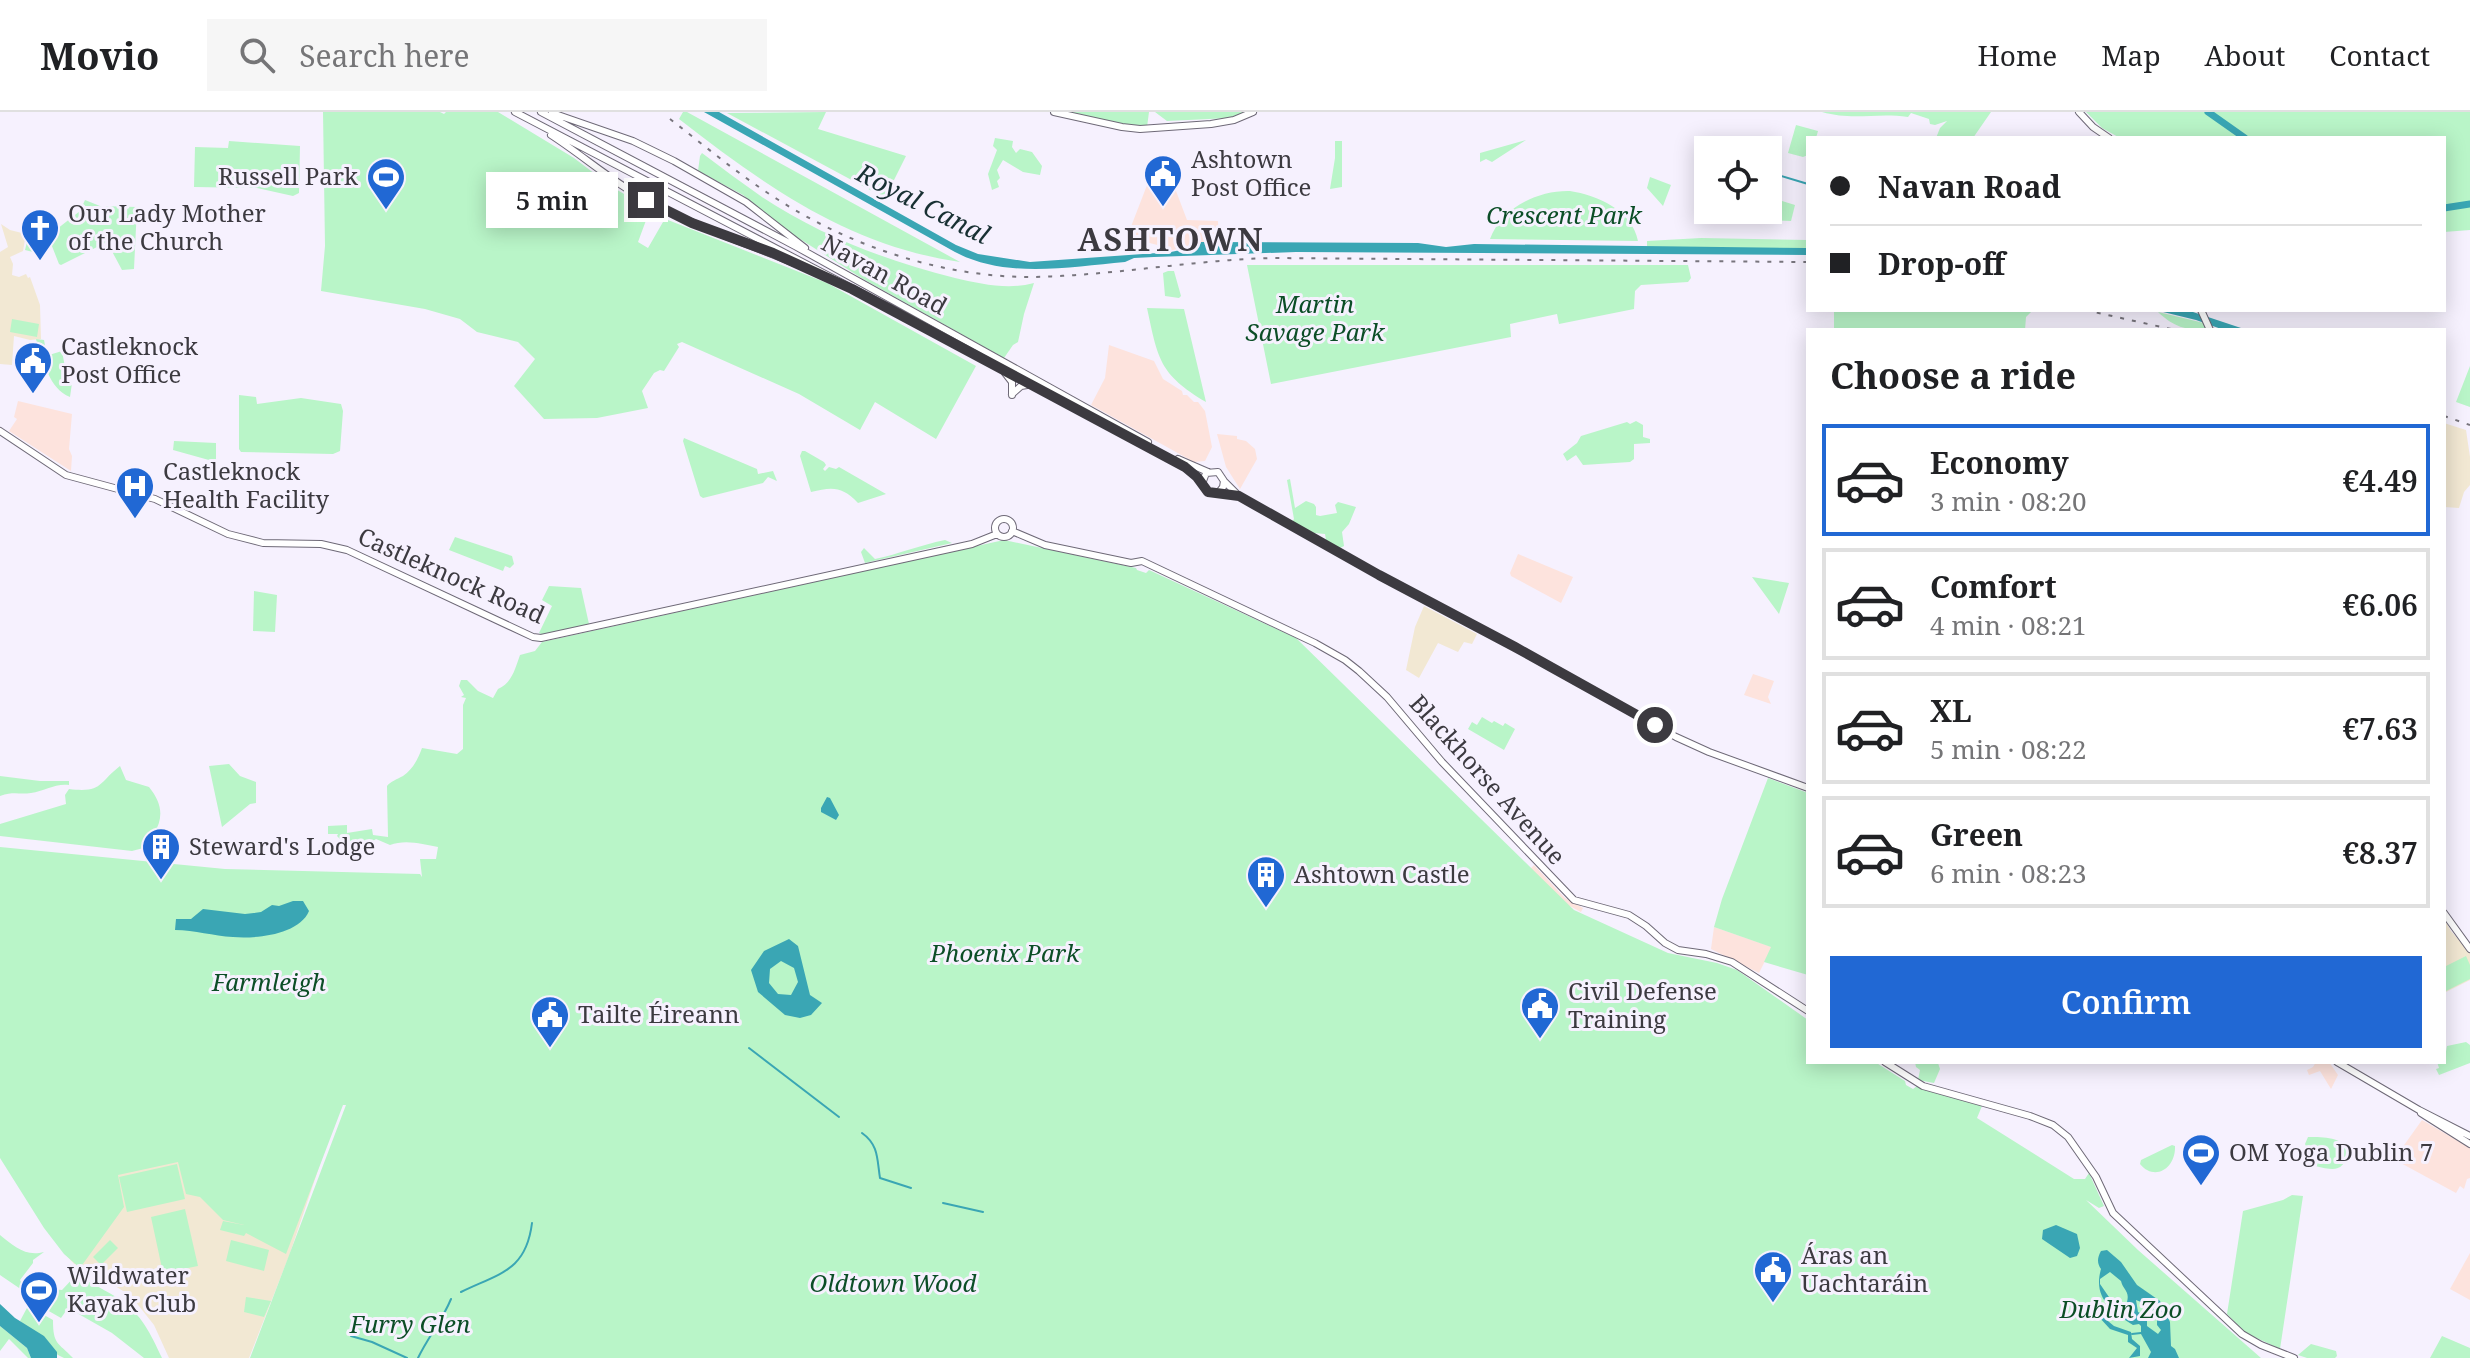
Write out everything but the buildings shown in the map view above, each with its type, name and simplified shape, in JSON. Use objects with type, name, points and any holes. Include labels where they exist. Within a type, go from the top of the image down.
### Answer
[{"type":"main road","points":[[514,112],[652,203],[692,223],[773,253],[852,289]]},
{"type":"main road","name":"Navan Road","points":[[514,112],[1033,384],[1185,467],[1202,484]]},
{"type":"main road","name":"Navan Road","points":[[541,112],[869,287],[1164,452],[1208,472]]},
{"type":"main road","points":[[549,112],[633,141],[683,166],[746,202],[789,237],[869,287]]},
{"type":"main road","points":[[1054,112],[1140,129],[1220,123],[1253,112]]},
{"type":"main road","points":[[2079,112],[2091,126],[2106,136]]},
{"type":"main road","points":[[992,363],[1009,378],[1012,395],[1021,386],[1033,384]]},
{"type":"main road","name":"Castleknock Road","points":[[0,431],[66,475],[155,499],[207,525],[245,539],[278,544],[321,544],[347,550],[539,638],[940,551],[982,541],[997,534]]},
{"type":"main road","points":[[1239,496],[1208,492],[1202,484],[1203,477],[1208,472],[1218,472],[1239,496],[1676,737],[1806,787]]},
{"type":"main road","points":[[1217,492],[1224,481]]},
{"type":"main road","points":[[1001,520],[1009,522],[1012,531],[1001,537],[997,534],[996,526],[1001,520]]},
{"type":"main road","name":"Blackhorse Avenue","points":[[1012,531],[1045,545],[1131,563],[1142,561],[1315,643],[1359,671],[1387,697],[1442,762],[1574,900],[1629,915],[1678,950],[1732,962],[1806,1010]]},
{"type":"main road","points":[[2446,916],[2470,949]]},
{"type":"main road","points":[[1888,1064],[1923,1086],[2030,1116],[2063,1132],[2085,1160],[2113,1213],[2242,1334],[2294,1358]]},
{"type":"main road","points":[[2340,1064],[2470,1136]]},
{"type":"main road","points":[[2419,1110],[2470,1144]]},
{"type":"shaded area","points":[[1149,180],[1173,183],[1187,220],[1218,221],[1219,244],[1201,244],[1168,251],[1161,246],[1127,237]]},
{"type":"shaded area","points":[[1,224],[26,234],[23,251],[10,257],[12,275],[19,277],[26,274],[30,277],[40,305],[41,339],[14,336],[12,365],[0,364],[0,252],[8,247]]},
{"type":"shaded area","points":[[1109,345],[1154,361],[1163,379],[1198,402],[1205,411],[1212,447],[1205,461],[1194,462],[1091,405],[1105,378]]},
{"type":"shaded area","points":[[18,401],[72,414],[71,471],[9,431],[17,419],[14,417]]},
{"type":"shaded area","points":[[2446,424],[2466,430],[2470,485],[2459,508],[2446,507]]},
{"type":"shaded area","points":[[1217,434],[1237,436],[1237,439],[1246,441],[1255,449],[1257,459],[1240,489],[1226,467]]},
{"type":"shaded area","points":[[1518,554],[1573,577],[1561,603],[1511,576]]},
{"type":"shaded area","points":[[1424,606],[1477,634],[1472,644],[1464,642],[1458,652],[1438,643],[1419,678],[1406,670],[1415,627]]},
{"type":"shaded area","points":[[1753,674],[1774,681],[1768,697],[1771,704],[1744,695]]},
{"type":"shaded area","points":[[1534,865],[1565,898],[1583,908],[1581,912],[1564,903],[1530,869]]},
{"type":"shaded area","points":[[2446,922],[2470,953],[2470,980],[2446,992]]},
{"type":"shaded area","points":[[1714,927],[1772,947],[1759,973],[1711,949]]},
{"type":"shaded area","points":[[2315,1064],[2330,1064],[2338,1075],[2331,1089],[2320,1071],[2309,1075],[2307,1070]]},
{"type":"shaded area","points":[[339,1108],[289,1256],[249,1358],[169,1358],[154,1325],[131,1296],[77,1267],[64,1253],[126,1118]]},
{"type":"shaded area","points":[[2422,1120],[2470,1148],[2470,1178],[2464,1189],[2460,1186],[2456,1193],[2397,1161],[2402,1148]]},
{"type":"shaded area","points":[[2470,1253],[2470,1300],[2450,1289]]},
{"type":"green space","points":[[323,112],[498,112],[647,207],[648,215],[638,242],[648,248],[663,222],[668,220],[827,283],[976,366],[936,439],[875,402],[860,430],[799,394],[682,342],[677,344],[679,347],[664,371],[654,373],[642,391],[648,408],[597,418],[544,419],[514,386],[535,359],[518,342],[477,332],[460,319],[425,309],[321,291],[325,246]]},
{"type":"green space","points":[[683,112],[960,262],[881,242],[810,210],[679,119]]},
{"type":"green space","points":[[826,112],[818,129],[906,156],[885,198],[727,113]]},
{"type":"green space","points":[[1060,112],[1149,112],[1147,127],[1121,125]]},
{"type":"green space","points":[[1155,112],[1246,112],[1230,118],[1167,121]]},
{"type":"green space","points":[[1822,112],[1991,112],[1974,136],[1937,136],[1947,121],[1930,124],[1929,119],[1911,113],[1908,117],[1845,116]]},
{"type":"green space","points":[[2086,112],[2470,112],[2470,230],[2446,232],[2446,136],[2116,136],[2102,128]]},
{"type":"green space","points":[[1796,125],[1818,131],[1817,136],[1806,136],[1806,156],[1788,153]]},
{"type":"green space","points":[[995,138],[1013,141],[1012,147],[1016,153],[1020,149],[1032,152],[1042,166],[1040,175],[1023,172],[1003,160],[997,170],[999,187],[992,190],[988,174],[997,150],[993,146]]},
{"type":"green space","points":[[1526,140],[1492,162],[1486,159],[1480,162],[1480,153]]},
{"type":"green space","points":[[229,141],[300,146],[299,193],[293,196],[257,188],[194,187],[195,147],[228,148]]},
{"type":"green space","points":[[1335,141],[1342,141],[1342,187],[1330,189],[1335,158]]},
{"type":"green space","points":[[702,153],[784,211],[855,246],[904,264],[974,282],[1005,286],[1034,283],[1018,342],[1004,358],[863,279],[781,227],[743,195],[698,171]]},
{"type":"green space","points":[[1650,177],[1671,185],[1663,206],[1647,188]]},
{"type":"green space","name":"Crescent Park","points":[[1570,191],[1612,206],[1629,221],[1638,241],[1490,239],[1503,218],[1522,203],[1546,194]]},
{"type":"green space","points":[[85,200],[100,206],[137,207],[134,269],[122,270],[107,242],[59,264],[48,236],[80,211]]},
{"type":"green space","points":[[1782,201],[1795,205],[1791,221],[1782,221]]},
{"type":"green space","points":[[42,233],[48,247],[33,252],[25,250],[29,234]]},
{"type":"green space","points":[[1701,238],[1806,240],[1806,248],[1647,248],[1647,241]]},
{"type":"green space","name":"Martin Savage Park","points":[[1247,265],[1688,265],[1691,278],[1688,282],[1641,285],[1635,291],[1634,309],[1559,324],[1557,314],[1510,324],[1511,337],[1271,384]]},
{"type":"green space","points":[[1174,271],[1179,298],[1165,296],[1163,273]]},
{"type":"green space","points":[[1147,308],[1184,309],[1206,402],[1178,383],[1163,364]]},
{"type":"green space","points":[[1834,312],[2031,312],[2026,317],[2025,328],[1834,328]]},
{"type":"green space","points":[[2158,312],[2204,323],[2206,328],[2180,327]]},
{"type":"green space","points":[[12,319],[39,324],[37,337],[10,332]]},
{"type":"green space","points":[[36,339],[44,340],[49,355],[62,351],[67,378],[72,383],[70,397],[52,381],[42,343],[37,343]]},
{"type":"green space","points":[[2470,366],[2470,407],[2456,402]]},
{"type":"green space","points":[[239,395],[256,397],[257,404],[301,398],[341,404],[340,451],[333,454],[241,452]]},
{"type":"green space","points":[[1636,421],[1643,425],[1643,437],[1650,439],[1650,443],[1634,444],[1634,459],[1630,462],[1583,465],[1576,455],[1567,461],[1563,454],[1581,436]]},
{"type":"green space","points":[[684,438],[757,469],[758,474],[773,471],[777,481],[768,477],[763,483],[703,498]]},
{"type":"green space","points":[[174,441],[216,443],[216,462],[173,450]]},
{"type":"green space","points":[[802,451],[824,462],[825,471],[829,467],[839,467],[886,494],[858,503],[847,493],[836,489],[811,492],[800,456]]},
{"type":"green space","points":[[1290,479],[1295,508],[1306,501],[1314,504],[1316,515],[1320,516],[1337,513],[1335,505],[1338,502],[1356,507],[1342,532],[1344,546],[1340,548],[1326,540],[1325,534],[1314,533],[1292,522],[1287,480]]},
{"type":"green space","points":[[455,537],[512,556],[514,564],[510,568],[505,566],[503,571],[449,550]]},
{"type":"green space","points":[[945,540],[952,543],[865,563],[861,552],[864,548],[875,559]]},
{"type":"green space","name":"Phoenix Park","points":[[1004,540],[1136,568],[1146,573],[1149,570],[1296,638],[1574,910],[1668,953],[1737,970],[1806,1019],[1806,1064],[1878,1064],[1913,1089],[1917,1086],[1982,1106],[1977,1118],[2074,1179],[2085,1179],[2089,1173],[2104,1206],[2099,1208],[2086,1200],[2261,1358],[250,1358],[346,1105],[343,1105],[286,1254],[246,1233],[244,1236],[220,1230],[223,1221],[244,1225],[223,1220],[200,1197],[186,1194],[178,1162],[118,1175],[124,1207],[80,1268],[64,1254],[44,1228],[0,1158],[0,847],[225,869],[420,874],[422,877],[420,859],[436,859],[438,847],[408,842],[390,845],[376,839],[370,843],[343,842],[338,834],[328,834],[328,826],[347,825],[347,833],[372,829],[373,835],[388,837],[387,786],[410,770],[422,748],[457,754],[463,749],[463,705],[466,698],[461,697],[464,695],[459,686],[461,680],[467,680],[478,691],[493,698],[510,679],[520,655],[535,651],[542,642]]},
{"type":"green space","points":[[1752,577],[1789,583],[1779,614]]},
{"type":"green space","points":[[549,586],[581,588],[589,624],[544,635],[539,633],[552,606],[542,600]]},
{"type":"green space","points":[[254,591],[277,595],[275,632],[253,631]]},
{"type":"green space","points":[[1482,717],[1515,729],[1504,750],[1468,729],[1472,722],[1477,725]]},
{"type":"green space","points":[[229,764],[240,776],[256,782],[256,803],[250,804],[222,827],[209,766]]},
{"type":"green space","points":[[120,766],[126,780],[149,787],[159,804],[159,822],[154,834],[156,839],[151,846],[132,851],[0,836],[0,824],[66,804],[65,795],[69,789],[94,788]]},
{"type":"green space","points":[[0,776],[69,781],[69,785],[0,796]]},
{"type":"green space","points":[[1768,778],[1806,792],[1806,974],[1764,962],[1771,947],[1714,927]]},
{"type":"green space","points":[[2466,956],[2470,979],[2446,991],[2446,966]]},
{"type":"green space","points":[[2466,1042],[2470,1045],[2470,1063],[2439,1075],[2436,1069],[2439,1068],[2438,1064],[2446,1064],[2447,1046]]},
{"type":"green space","points":[[1915,1064],[1938,1064],[1940,1069],[1934,1083],[1918,1080],[1920,1070]]},
{"type":"green space","points":[[2308,1137],[2337,1140],[2351,1151],[2338,1168],[2315,1166],[2305,1144]]},
{"type":"green space","points":[[2175,1146],[2172,1161],[2164,1170],[2152,1172],[2140,1164],[2141,1160]]},
{"type":"green space","points":[[177,1164],[185,1199],[127,1212],[119,1177]]},
{"type":"green space","points":[[2292,1195],[2303,1196],[2280,1349],[2244,1332],[2227,1314],[2243,1211]]},
{"type":"green space","points":[[185,1209],[198,1266],[163,1273],[151,1217]]},
{"type":"green space","points":[[0,1235],[25,1252],[44,1252],[33,1260],[20,1280],[25,1290],[62,1290],[76,1275],[129,1306],[145,1326],[162,1358],[144,1358],[112,1333],[68,1308],[61,1318],[33,1302],[34,1299],[20,1294],[22,1290],[0,1275]]},
{"type":"green space","points":[[110,1240],[118,1248],[101,1265],[93,1257]]},
{"type":"green space","points":[[231,1240],[269,1250],[264,1271],[226,1261]]},
{"type":"green space","points":[[246,1297],[271,1301],[264,1317],[244,1312]]},
{"type":"green space","name":"Wildwater Kayak Club","points":[[28,1306],[53,1320],[55,1339],[73,1358],[58,1355],[20,1321]]},
{"type":"green space","points":[[0,1326],[27,1348],[31,1358],[9,1339],[0,1351]]},
{"type":"green space","points":[[2442,1336],[2470,1348],[2470,1358],[2430,1358]]},
{"type":"green space","points":[[2311,1344],[2336,1351],[2337,1356],[2307,1358],[2298,1355]]},
{"type":"water","points":[[704,112],[719,112],[956,245],[978,254],[1030,262],[1171,252],[1199,246],[1201,242],[1418,243],[1446,247],[1474,244],[1806,248],[1806,255],[1296,252],[1134,258],[1125,262],[1038,269],[995,266],[955,252]]},
{"type":"water","points":[[2163,312],[2193,312],[2241,328],[2218,328]]},
{"type":"water","points":[[827,797],[839,815],[836,820],[821,812]]},
{"type":"water","points":[[303,901],[309,911],[296,925],[276,934],[242,937],[175,930],[176,919],[191,919],[203,909],[245,914]]},
{"type":"water","points":[[789,939],[798,946],[810,995],[822,1003],[811,1015],[800,1018],[785,1015],[758,992],[751,970],[764,951]],"holes":[[[781,961],[794,968],[798,982],[791,995],[778,994],[769,983],[770,969]]]},
{"type":"water","points":[[2056,1225],[2077,1234],[2080,1248],[2077,1256],[2070,1258],[2042,1239],[2043,1230]]},
{"type":"water","points":[[2107,1250],[2121,1262],[2137,1285],[2160,1301],[2170,1322],[2171,1346],[2179,1358],[2148,1358],[2151,1352],[2141,1334],[2141,1326],[2133,1325],[2105,1302],[2099,1287],[2101,1269],[2098,1260],[2101,1251]],"holes":[[[2110,1272],[2121,1281],[2127,1293],[2127,1302],[2134,1314],[2131,1317],[2120,1313],[2100,1284],[2100,1279]],[[2136,1300],[2157,1314],[2157,1325],[2161,1330],[2158,1334],[2147,1326],[2147,1316],[2138,1312]]]},
{"type":"water","points":[[0,1304],[15,1318],[44,1336],[57,1352],[57,1358],[31,1358],[27,1348],[0,1326]]},
{"type":"water","points":[[2099,1317],[2131,1332],[2132,1339],[2140,1346],[2140,1356],[2129,1358],[2137,1348],[2128,1342],[2128,1335],[2110,1329]]},
{"type":"waterway","points":[[2208,112],[2242,136]]},
{"type":"waterway","points":[[1782,176],[1806,183]]},
{"type":"waterway","points":[[2446,208],[2470,204]]},
{"type":"waterway","points":[[749,1048],[839,1117]]},
{"type":"waterway","points":[[862,1133],[874,1148],[880,1178],[911,1188]]},
{"type":"waterway","points":[[943,1203],[983,1212]]},
{"type":"waterway","points":[[461,1292],[499,1274],[517,1261],[529,1239],[532,1223]]},
{"type":"waterway","points":[[418,1358],[451,1299]]},
{"type":"waterway","points":[[2132,1334],[2141,1333]]},
{"type":"waterway","points":[[351,1336],[407,1358]]},
{"type":"railway","points":[[670,119],[749,180],[805,216],[835,231],[898,256],[997,276],[1060,276],[1272,258],[1806,262]]},
{"type":"railway","points":[[2094,312],[2166,328]]},
{"type":"railway","points":[[2446,417],[2470,425]]},
{"type":"place","name":"Ashtown Post Office","points":[[1163,208]]},
{"type":"place","name":"Russell Park","points":[[386,211]]},
{"type":"place","name":"Our Lady Mother of the Church","points":[[40,262]]},
{"type":"place","name":"Castleknock Post Office","points":[[33,395]]},
{"type":"place","name":"Castleknock Health Facility","points":[[135,520]]},
{"type":"place","name":"Steward's Lodge","points":[[161,881]]},
{"type":"place","name":"Ashtown Castle","points":[[1266,909]]},
{"type":"place","name":"Civil Defense Training","points":[[1540,1040]]},
{"type":"place","name":"Tailte Éireann","points":[[550,1049]]},
{"type":"place","name":"OM Yoga Dublin 7","points":[[2201,1187]]},
{"type":"place","name":"Áras an Uachtaráin","points":[[1773,1304]]},
{"type":"place","name":"Wildwater Kayak Club","points":[[39,1324]]},
{"type":"district","name":"ASHTOWN","points":[[1171,240]]},
{"type":"route","points":[[646,200],[692,223],[813,271],[917,322],[1185,467],[1208,492],[1239,496],[1655,725]]},
{"type":"water label","name":"Royal Canal","points":[[923,204]]},
{"type":"park label","name":"Farmleigh","points":[[269,983]]},
{"type":"park label","name":"Oldtown Wood","points":[[893,1284]]},
{"type":"park label","name":"Dublin Zoo","points":[[2121,1310]]},
{"type":"park label","name":"Furry Glen","points":[[410,1325]]}]
